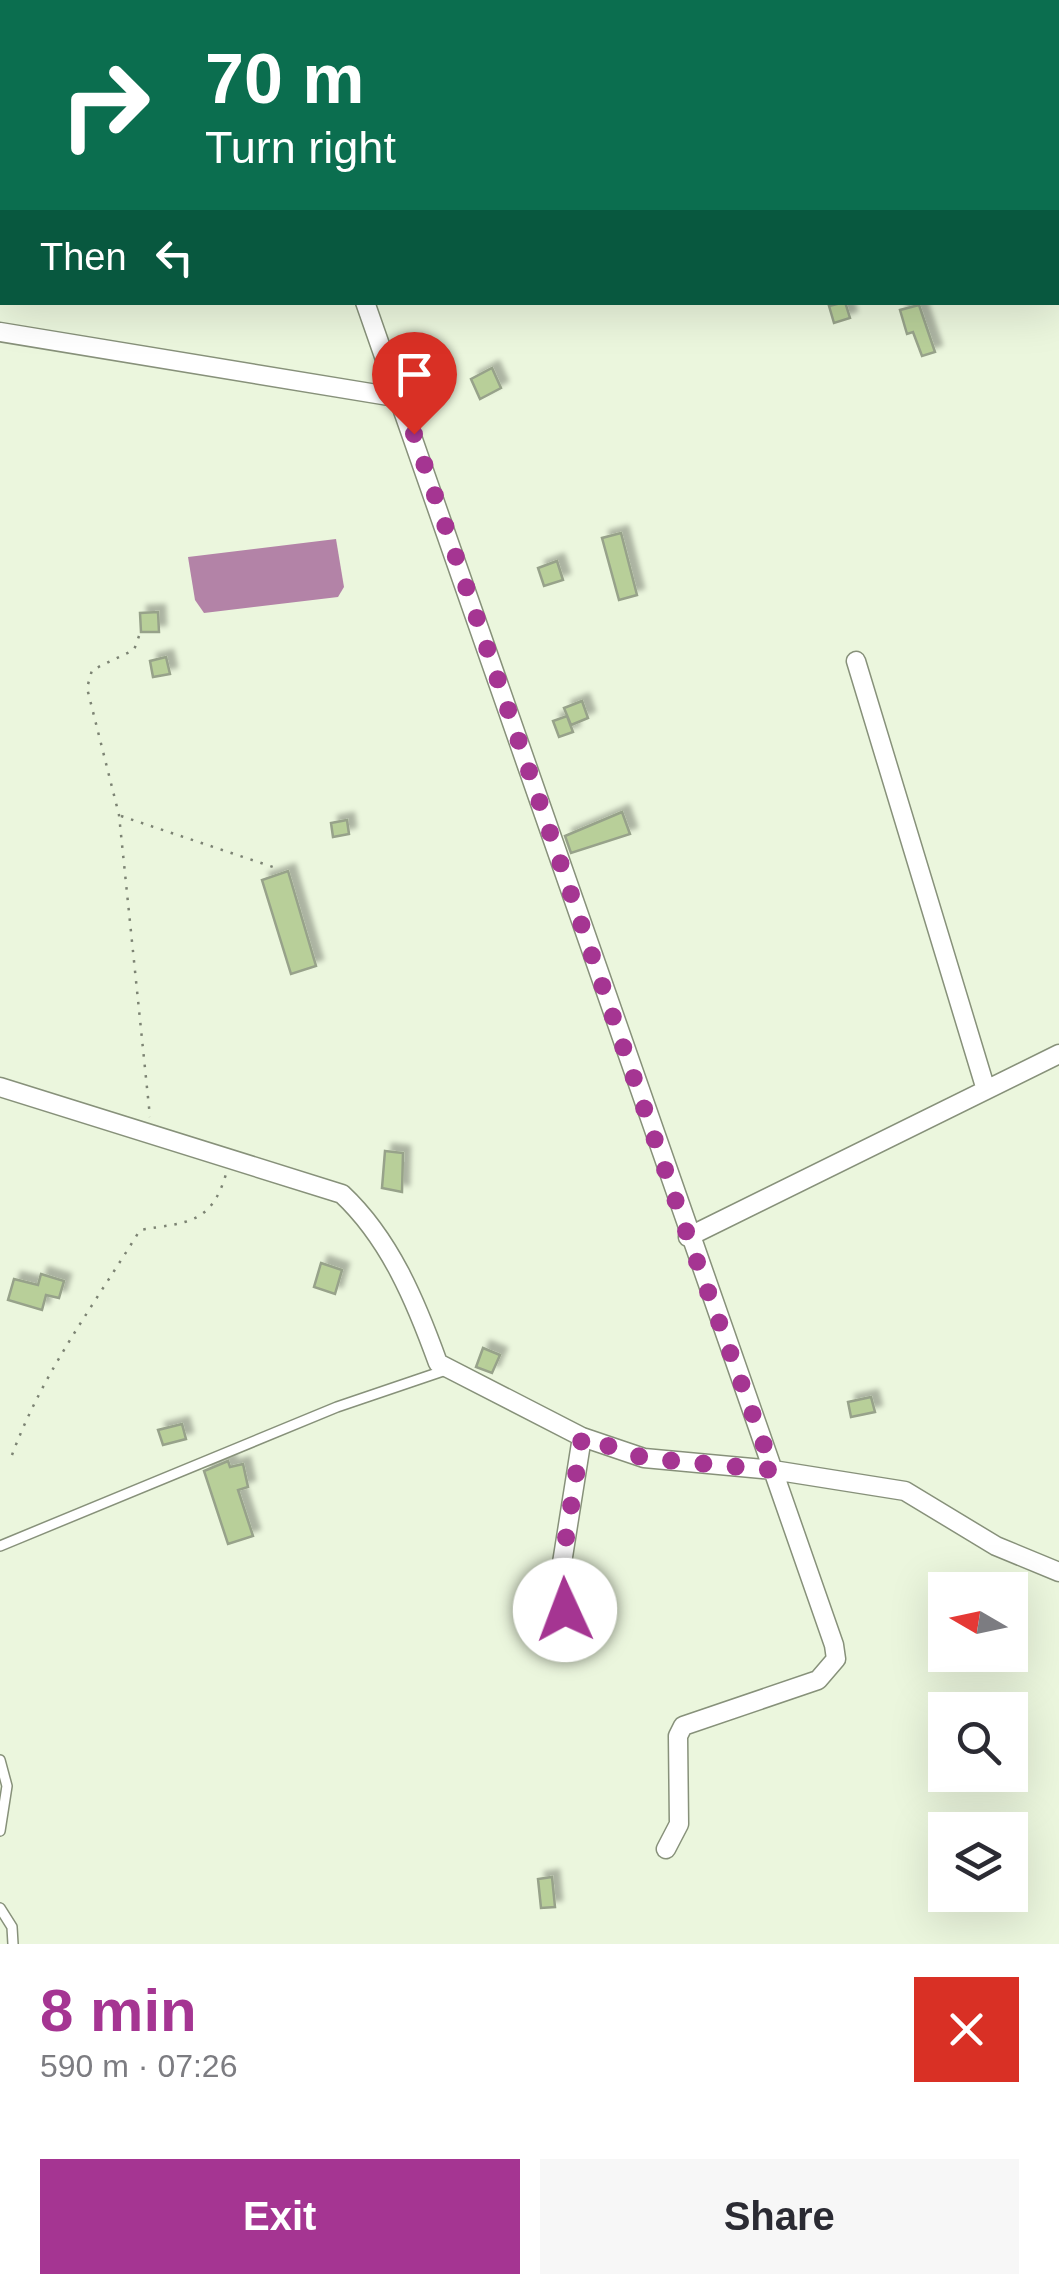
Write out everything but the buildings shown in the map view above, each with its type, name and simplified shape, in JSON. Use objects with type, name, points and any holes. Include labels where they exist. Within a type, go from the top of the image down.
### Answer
[{"type":"street","points":[[366,305],[836,1659],[818,1680],[683,1726],[678,1736],[679,1824],[666,1849]]},
{"type":"street","points":[[0,332],[401,398]]},
{"type":"street","points":[[856,661],[986,1090]]},
{"type":"street","points":[[688,1237],[1059,1054]]},
{"type":"street","points":[[0,1088],[342,1194],[362,1212],[413,1295],[438,1363],[582,1437],[644,1458],[770,1462],[905,1491],[996,1546],[1059,1572]]},
{"type":"street","points":[[568,1634],[562,1563],[582,1437]]},
{"type":"lane","points":[[0,1546],[337,1406],[448,1370]]},
{"type":"lane","points":[[0,1760],[7,1786],[0,1831]]},
{"type":"lane","points":[[0,1908],[12,1927],[13,1944]]},
{"type":"path","points":[[139,636],[134,650],[92,670],[87,688],[118,815],[152,1133]]},
{"type":"path","points":[[118,815],[276,868]]},
{"type":"path","points":[[12,1455],[32,1402],[140,1230],[198,1220],[219,1198],[231,1158]]},
{"type":"shaded area","points":[[336,539],[344,587],[338,597],[204,613],[195,600],[188,557]]},
{"type":"route","points":[[414,434],[688,1237],[773,1470],[686,1465],[644,1458],[582,1437],[562,1563],[565,1610]]}]
